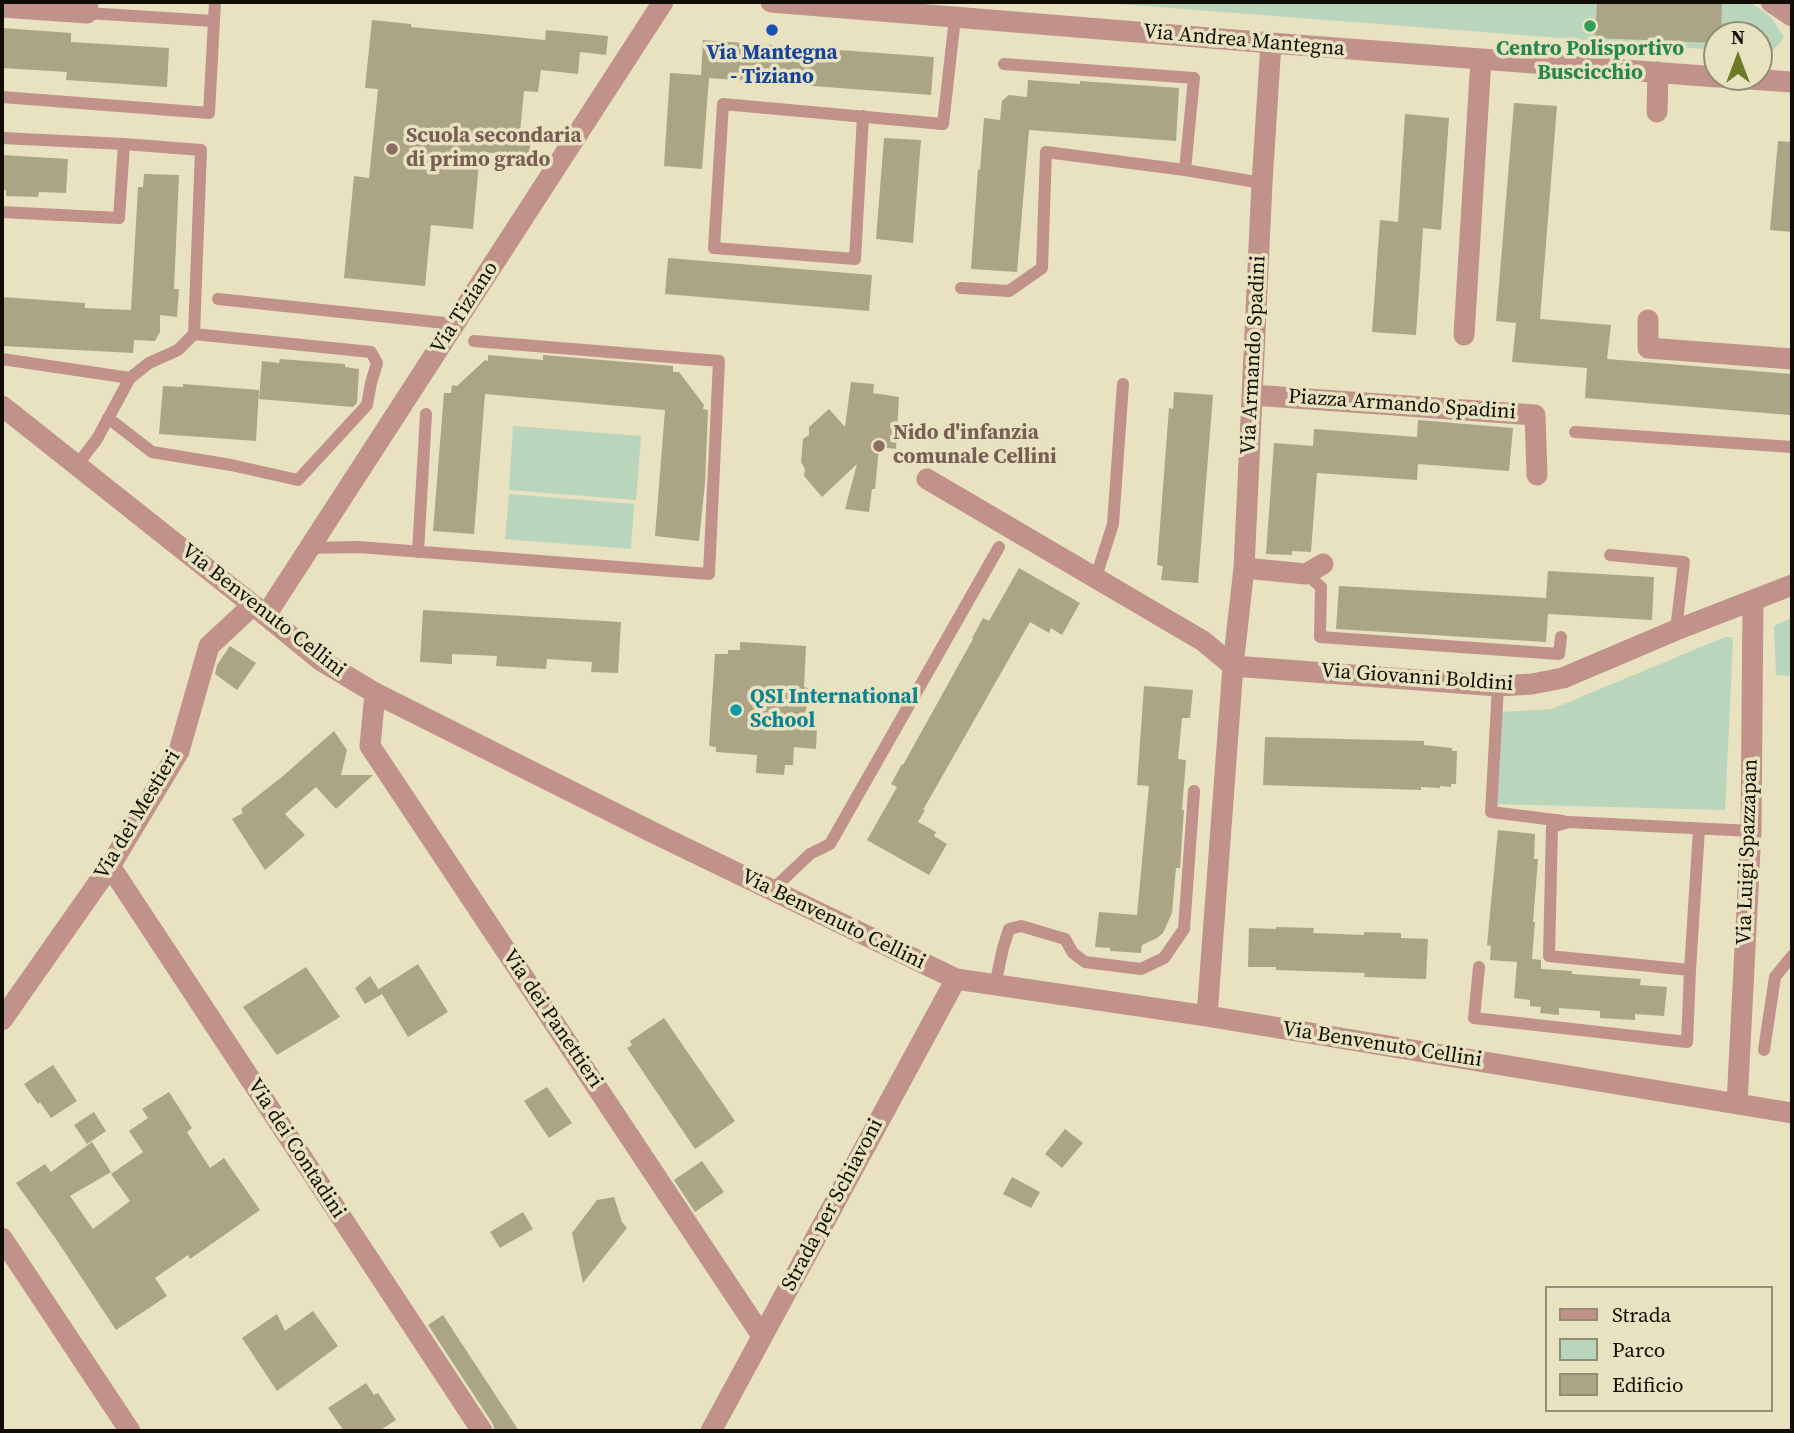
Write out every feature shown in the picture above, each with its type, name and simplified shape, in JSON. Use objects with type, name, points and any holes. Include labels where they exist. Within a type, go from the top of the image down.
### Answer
[{"type":"street","name":"Via Tiziano","points":[[260,610],[310,548],[663,2]]},
{"type":"street","name":"Via Andrea Mantegna","points":[[771,2],[1703,76]]},
{"type":"street","points":[[1771,2],[1792,16]]},
{"type":"street","points":[[2,7],[87,7]]},
{"type":"street","name":"Via Armando Spadini","points":[[1207,1016],[1233,666],[1244,568],[1271,43]]},
{"type":"street","points":[[1464,335],[1481,60]]},
{"type":"street","points":[[1657,112],[1658,72]]},
{"type":"street","name":"Via Andrea Mantegna","points":[[1773,81],[1792,82]]},
{"type":"street","points":[[1648,320],[1647,348],[1792,359]]},
{"type":"street","name":"Piazza Armando Spadini","points":[[1252,395],[1535,415],[1537,475]]},
{"type":"street","name":"Via Benvenuto Cellini","points":[[2,406],[320,660],[375,693],[652,832],[956,979],[1207,1016],[1792,1113]]},
{"type":"street","points":[[927,479],[1203,641],[1233,666]]},
{"type":"street","points":[[1244,568],[1315,569]]},
{"type":"street","name":"Via Giovanni Boldini","points":[[1233,666],[1499,686],[1532,684],[1563,678],[1792,585]]},
{"type":"street","name":"Via Luigi Spazzapan","points":[[1737,1104],[1751,831],[1753,600]]},
{"type":"street","name":"Via dei Mestieri","points":[[2,1020],[110,866],[179,751],[208,646],[260,610]]},
{"type":"street","name":"Via dei Panettieri","points":[[375,693],[370,746],[762,1336]]},
{"type":"street","name":"Via dei Contadini","points":[[110,866],[482,1431]]},
{"type":"street","name":"Strada per Schiavoni","points":[[711,1431],[956,979]]},
{"type":"street","points":[[2,1238],[130,1431]]},
{"type":"lane","points":[[2,97],[208,113],[215,2]]},
{"type":"lane","points":[[87,7],[213,22]]},
{"type":"lane","points":[[863,117],[855,259],[714,248],[723,104],[943,124],[955,18]]},
{"type":"lane","points":[[1004,64],[1194,78],[1185,170]]},
{"type":"lane","points":[[2,138],[201,150],[194,334],[178,350],[149,363],[130,378],[97,439],[77,465]]},
{"type":"lane","points":[[2,212],[119,218],[124,144]]},
{"type":"lane","points":[[961,288],[1009,291],[1042,268],[1046,152],[1262,183]]},
{"type":"lane","points":[[218,299],[455,324]]},
{"type":"lane","points":[[108,418],[152,452],[231,465],[298,480],[367,405],[370,383],[377,363],[370,352],[194,334]]},
{"type":"lane","points":[[310,548],[358,547],[709,574],[719,361],[474,341]]},
{"type":"lane","points":[[2,359],[130,378]]},
{"type":"lane","points":[[1096,577],[1113,524],[1123,384]]},
{"type":"lane","points":[[418,552],[426,414]]},
{"type":"lane","points":[[1576,432],[1792,447]]},
{"type":"lane","points":[[772,890],[810,854],[830,844],[999,547]]},
{"type":"lane","points":[[1610,555],[1685,562],[1676,630]]},
{"type":"lane","points":[[1315,569],[1321,587],[1320,637],[1559,654],[1561,638]]},
{"type":"lane","points":[[1499,686],[1491,813],[1569,822],[1751,831]]},
{"type":"lane","points":[[995,985],[1009,929],[1021,926],[1065,939],[1073,953],[1085,962],[1140,969],[1164,958],[1184,929],[1194,791]]},
{"type":"lane","points":[[1569,822],[1552,827],[1549,956],[1690,970]]},
{"type":"lane","points":[[1479,967],[1474,1018],[1687,1042],[1699,829]]},
{"type":"lane","points":[[1764,1050],[1775,977],[1792,957]]},
{"type":"green space","name":"Centro Polisportivo Buscicchio","points":[[1093,2],[1750,2],[1771,17],[1784,38],[1773,50],[1773,21],[1703,21],[1703,49]]},
{"type":"green space","points":[[513,426],[641,436],[636,500],[509,490]]},
{"type":"green space","points":[[509,494],[634,504],[631,549],[505,539]]},
{"type":"green space","points":[[1792,618],[1792,676],[1776,675],[1774,626]]},
{"type":"green space","points":[[1725,637],[1732,637],[1733,642],[1725,810],[1497,804],[1502,712],[1552,709]]},
{"type":"building","points":[[1597,2],[1722,2],[1721,21],[1703,21],[1703,42],[1595,38]]},
{"type":"building","name":"Scuola secondaria di primo grado","points":[[372,20],[411,24],[411,27],[545,40],[546,30],[608,36],[606,55],[580,52],[578,74],[541,70],[538,92],[524,91],[520,132],[532,133],[529,156],[480,152],[473,229],[431,225],[425,286],[344,278],[354,176],[369,178],[378,89],[365,88]]},
{"type":"building","points":[[2,28],[71,33],[71,42],[169,48],[167,87],[66,80],[67,72],[2,68]]},
{"type":"building","points":[[703,40],[934,57],[931,95],[709,78],[702,169],[664,166],[670,73],[701,75]]},
{"type":"building","points":[[1028,80],[1179,88],[1176,141],[1029,130],[1017,272],[971,269],[984,118],[1000,120],[1002,101],[1009,95],[1027,97]]},
{"type":"building","points":[[1514,103],[1557,106],[1540,319],[1611,325],[1607,359],[1792,374],[1790,415],[1585,398],[1587,368],[1512,362],[1516,323],[1496,321]]},
{"type":"building","points":[[1405,114],[1449,118],[1441,230],[1423,228],[1416,335],[1372,332],[1380,220],[1398,222]]},
{"type":"building","points":[[884,138],[921,140],[913,243],[876,239]]},
{"type":"building","points":[[1778,141],[1792,142],[1792,232],[1770,230]]},
{"type":"building","points":[[2,155],[68,159],[66,193],[39,192],[38,197],[6,196],[6,190],[2,190]]},
{"type":"building","points":[[144,174],[179,175],[174,289],[179,289],[177,317],[160,315],[160,332],[155,341],[134,340],[133,353],[2,346],[2,297],[85,303],[85,308],[131,310],[138,187],[143,187]]},
{"type":"building","points":[[668,258],[872,275],[869,311],[665,294]]},
{"type":"building","points":[[488,355],[543,360],[543,355],[673,366],[673,372],[679,372],[704,405],[703,409],[708,410],[699,541],[655,536],[665,410],[485,394],[474,534],[433,531],[444,393],[451,393],[452,385],[457,386],[485,360],[488,361]]},
{"type":"building","points":[[280,359],[345,364],[345,367],[359,369],[357,403],[353,407],[259,399],[262,361],[279,363]]},
{"type":"building","name":"Nido d'infanzia comunale Cellini","points":[[851,382],[874,384],[873,393],[899,397],[896,449],[879,447],[875,489],[872,489],[869,512],[845,509],[857,464],[822,497],[804,476],[805,469],[801,462],[803,439],[809,435],[809,427],[829,409],[845,427]]},
{"type":"building","points":[[183,384],[259,390],[256,441],[159,434],[163,386],[183,387]]},
{"type":"building","points":[[1174,392],[1213,395],[1198,583],[1161,580],[1163,566],[1157,565],[1169,408],[1173,409]]},
{"type":"building","points":[[1418,420],[1513,428],[1509,471],[1418,464],[1417,480],[1317,473],[1311,552],[1292,551],[1292,555],[1266,554],[1274,443],[1313,446],[1314,429],[1417,437]]},
{"type":"building","points":[[1019,568],[1080,603],[1062,635],[1051,628],[1049,633],[1030,622],[923,810],[918,822],[936,832],[934,836],[947,844],[929,875],[867,840],[897,787],[891,784],[983,618],[989,621]]},
{"type":"building","points":[[1548,571],[1654,577],[1652,620],[1548,614],[1546,642],[1336,629],[1339,586],[1546,598]]},
{"type":"building","points":[[423,610],[621,622],[618,673],[591,672],[592,662],[547,659],[546,669],[496,666],[497,656],[452,654],[452,664],[420,662]]},
{"type":"building","name":"QSI International School","points":[[740,642],[806,646],[804,687],[808,688],[805,726],[817,727],[816,749],[794,747],[793,765],[785,765],[784,775],[756,773],[757,755],[716,752],[716,747],[709,746],[715,654],[740,650]]},
{"type":"building","points":[[230,646],[256,663],[237,690],[215,674],[217,665]]},
{"type":"building","points":[[1144,686],[1193,690],[1190,718],[1182,718],[1178,759],[1186,760],[1180,868],[1176,868],[1172,913],[1163,933],[1142,945],[1141,953],[1110,951],[1110,948],[1095,947],[1099,912],[1137,915],[1149,786],[1137,785]]},
{"type":"building","points":[[334,731],[347,750],[341,775],[373,775],[336,809],[316,787],[285,814],[305,835],[265,870],[232,819],[243,813],[241,809]]},
{"type":"building","points":[[1265,737],[1424,741],[1424,745],[1457,751],[1456,784],[1440,788],[1421,787],[1421,790],[1263,785]]},
{"type":"building","points":[[1498,830],[1535,834],[1534,859],[1538,859],[1532,959],[1541,960],[1541,969],[1641,979],[1640,985],[1667,987],[1664,1016],[1635,1014],[1635,1020],[1600,1018],[1600,1011],[1559,1008],[1559,1015],[1540,1013],[1541,1007],[1530,1006],[1530,1000],[1514,998],[1517,962],[1490,960],[1491,946],[1487,945]]},
{"type":"building","points":[[1249,928],[1314,928],[1313,933],[1401,933],[1401,938],[1428,939],[1426,979],[1364,977],[1365,973],[1248,967]]},
{"type":"building","points":[[418,964],[448,1012],[408,1037],[382,994],[365,1004],[355,988],[370,976],[379,990]]},
{"type":"building","points":[[306,967],[340,1017],[277,1055],[243,1007]]},
{"type":"building","points":[[664,1018],[735,1121],[695,1149],[627,1048],[632,1045],[630,1041]]},
{"type":"building","points":[[53,1065],[77,1101],[51,1118],[24,1084]]},
{"type":"building","points":[[547,1087],[572,1123],[549,1138],[524,1101]]},
{"type":"building","points":[[169,1092],[192,1128],[187,1132],[210,1168],[224,1158],[260,1210],[190,1259],[188,1255],[155,1278],[167,1296],[116,1330],[16,1183],[45,1164],[51,1172],[92,1142],[111,1172],[70,1196],[93,1229],[130,1201],[111,1174],[143,1152],[129,1131],[148,1118],[142,1109]]},
{"type":"building","points":[[94,1112],[106,1131],[87,1144],[74,1125]]},
{"type":"building","points":[[1065,1129],[1083,1143],[1062,1168],[1045,1154]]},
{"type":"building","points":[[702,1161],[724,1192],[695,1212],[674,1180]]},
{"type":"building","points":[[1012,1177],[1040,1192],[1031,1208],[1003,1194]]},
{"type":"building","points":[[614,1197],[622,1222],[627,1228],[583,1283],[572,1233],[597,1200]]},
{"type":"building","points":[[523,1212],[533,1229],[500,1248],[490,1232]]},
{"type":"building","points":[[313,1311],[338,1346],[277,1391],[242,1338],[277,1314],[285,1331]]},
{"type":"building","points":[[443,1315],[519,1431],[495,1431],[428,1325]]},
{"type":"building","points":[[366,1383],[374,1395],[378,1393],[396,1420],[379,1431],[344,1431],[328,1408]]},
{"type":"place","name":"Centro Polisportivo Buscicchio","points":[[1590,26]]},
{"type":"place","name":"Via Mantegna - Tiziano","points":[[772,30]]},
{"type":"place","name":"Scuola secondaria di primo grado","points":[[392,149]]},
{"type":"place","name":"Nido d'infanzia comunale Cellini","points":[[879,446]]},
{"type":"place","name":"QSI International School","points":[[736,710]]}]
